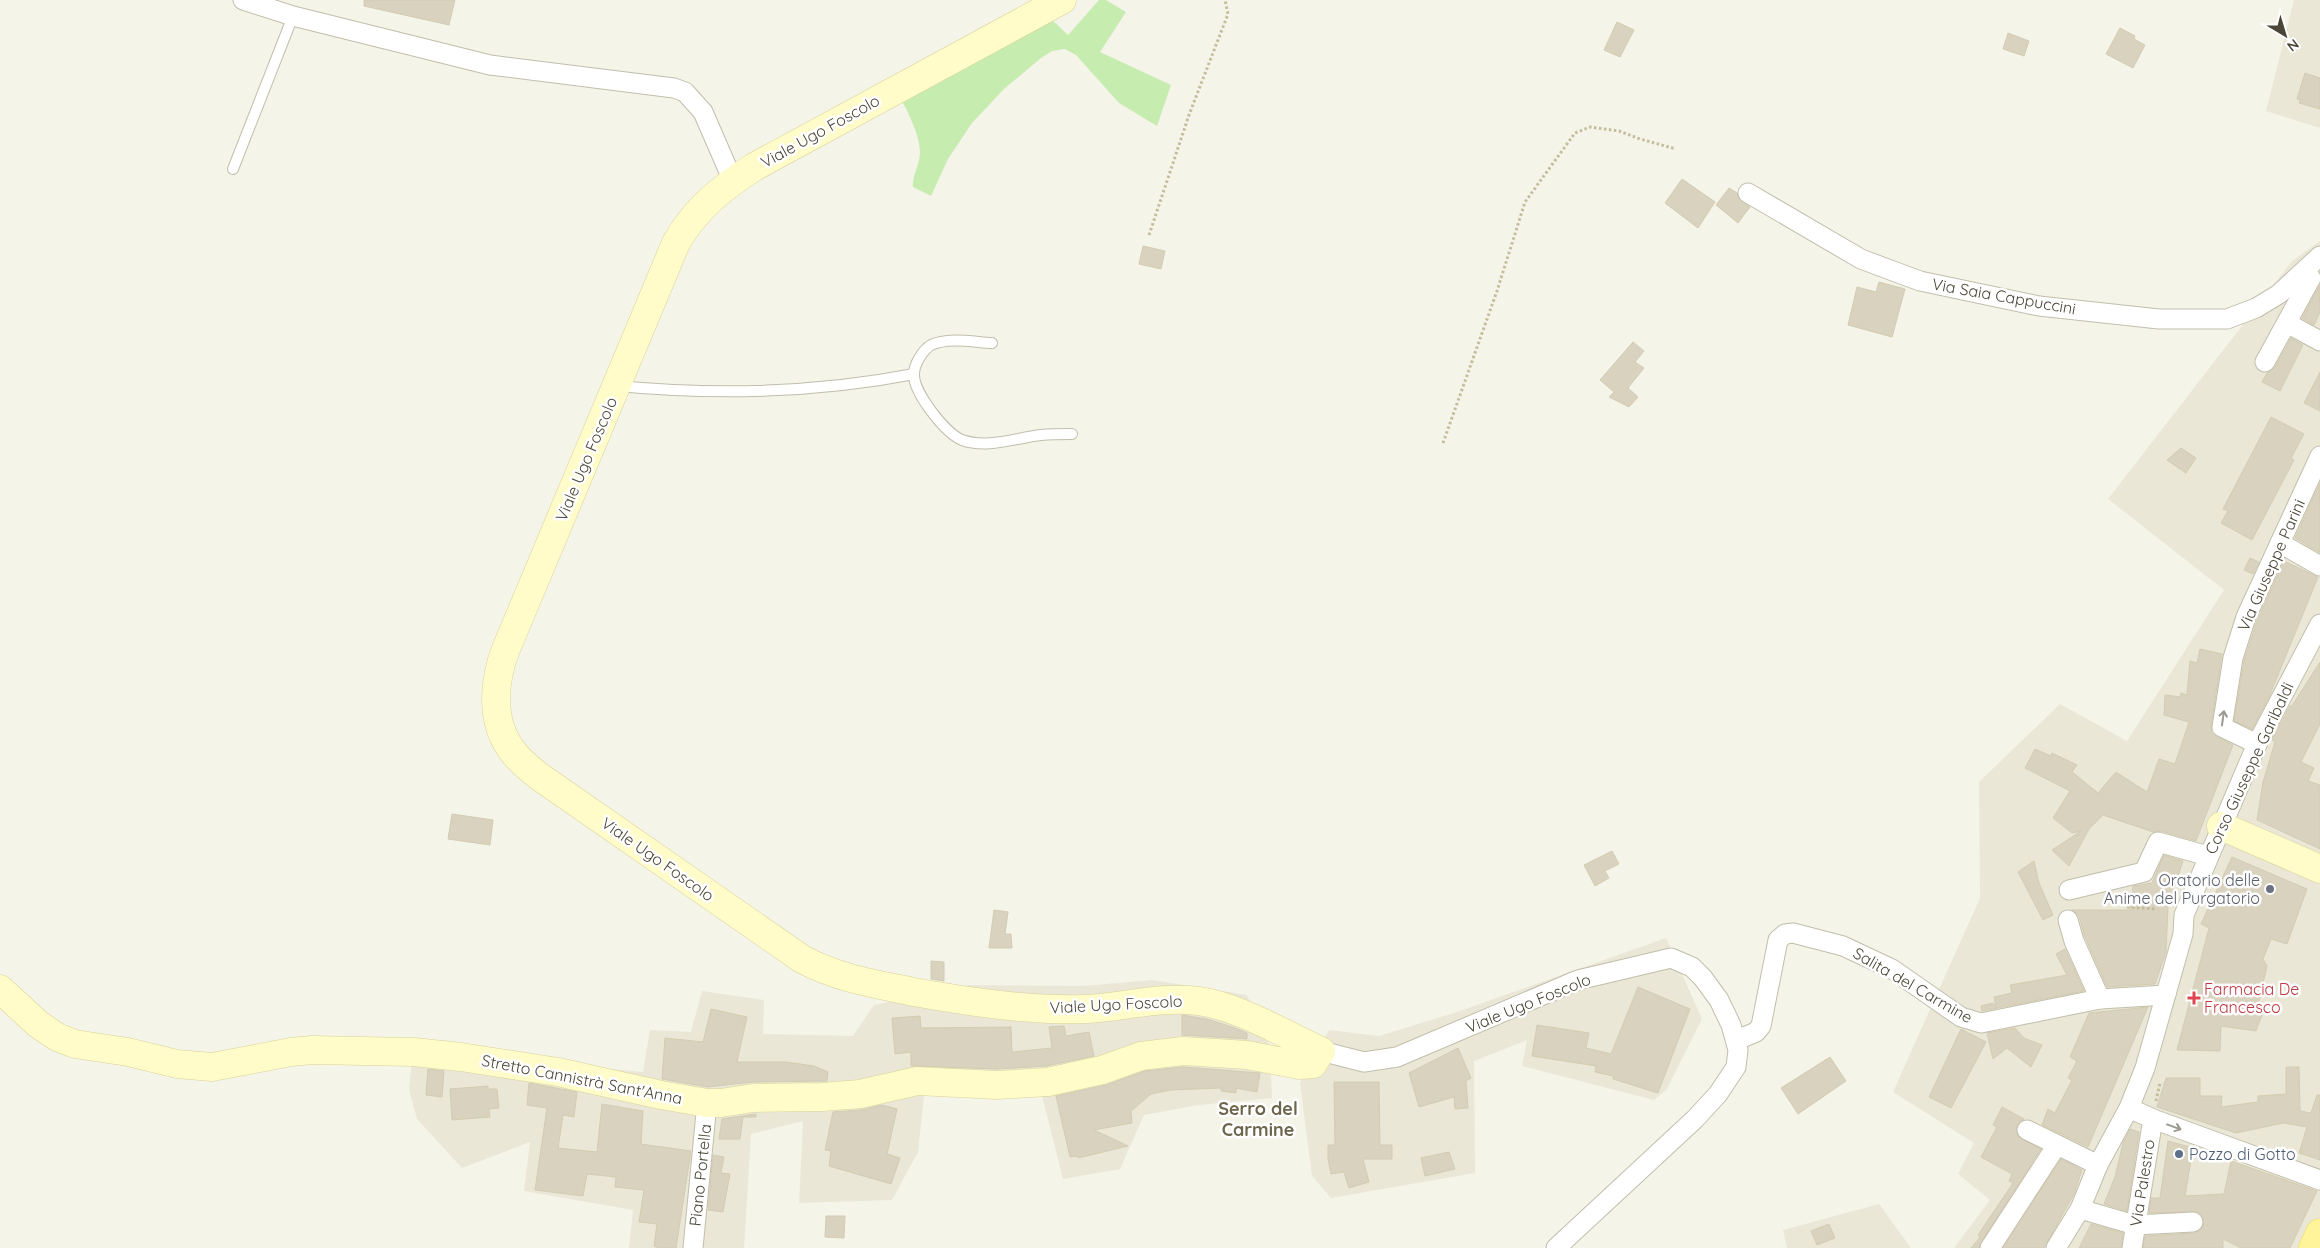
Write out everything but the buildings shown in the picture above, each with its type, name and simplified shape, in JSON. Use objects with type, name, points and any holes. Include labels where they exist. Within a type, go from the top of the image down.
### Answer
[{"type":"main road","points":[[2313,1248],[2320,1233]]},
{"type":"street","points":[[243,0],[293,16],[490,65],[674,88],[685,92],[703,112],[733,181]]},
{"type":"street","name":"Viale Ugo Foscolo","points":[[1062,0],[785,149],[733,181],[702,205],[684,228],[500,664],[496,701],[499,719],[508,744],[523,763],[540,777],[792,952],[826,970],[868,983],[949,998],[1026,1007],[1088,1009],[1179,1000],[1200,1001],[1236,1012],[1321,1051],[1364,1062],[1396,1057],[1578,980],[1671,958],[1692,967],[1703,978],[1719,1000],[1737,1040]]},
{"type":"street","name":"Via Saia Cappuccini","points":[[1748,192],[1861,259],[1920,281],[2039,306],[2160,319],[2227,320],[2256,308],[2279,294],[2320,256]]},
{"type":"street","points":[[2265,362],[2311,278]]},
{"type":"street","points":[[2286,323],[2320,341]]},
{"type":"street","name":"Via Giuseppe Parini","points":[[2257,744],[2222,727],[2233,658],[2246,617],[2320,456]]},
{"type":"street","points":[[2280,543],[2320,566]]},
{"type":"street","name":"Corso Giuseppe Garibaldi","points":[[2056,1248],[2080,1209],[2098,1165],[2129,1108],[2150,1054],[2184,934],[2184,915],[2208,856],[2257,744],[2320,624]]},
{"type":"street","points":[[2221,826],[2320,869]]},
{"type":"street","points":[[2069,890],[2144,872],[2158,842],[2208,856]]},
{"type":"street","points":[[2068,920],[2074,941],[2100,999]]},
{"type":"street","name":"Salita del Carmine","points":[[1737,1040],[1756,1032],[1761,1026],[1778,940],[1785,934],[1806,935],[1843,946],[1867,956],[1892,970],[1970,1021],[1991,1023],[2100,999],[2166,994]]},
{"type":"street","name":"Stretto Cannistrà Sant'Anna","points":[[0,989],[38,1024],[57,1038],[75,1044],[128,1052],[178,1064],[212,1066],[290,1052],[312,1050],[414,1052],[549,1070],[661,1095],[707,1103],[722,1103],[753,1098],[822,1098],[850,1095],[917,1081],[997,1085],[1048,1082],[1102,1070],[1141,1056],[1183,1051],[1247,1055],[1299,1065],[1313,1064],[1321,1051]]},
{"type":"street","points":[[1556,1248],[1695,1118],[1718,1094],[1736,1067],[1738,1058],[1737,1040]]},
{"type":"street","name":"Piano Portella","points":[[693,1248],[707,1103]]},
{"type":"street","points":[[2129,1108],[2152,1119],[2320,1180]]},
{"type":"street","name":"Via Palestro","points":[[2132,1248],[2152,1119]]},
{"type":"street","points":[[2027,1130],[2098,1165]]},
{"type":"street","points":[[1990,1248],[2057,1145]]},
{"type":"street","points":[[2080,1209],[2135,1225],[2192,1222]]},
{"type":"lane","points":[[233,169],[293,16]]},
{"type":"lane","points":[[992,343],[942,342],[930,346],[922,353],[914,374],[920,395],[949,432],[962,440],[990,444],[1041,435],[1072,434]]},
{"type":"lane","points":[[616,386],[708,391],[762,391],[826,386],[914,374]]},
{"type":"path","points":[[1148,235],[1189,115],[1228,14],[1225,0]]},
{"type":"path","points":[[1443,443],[1497,291],[1525,202],[1575,133],[1590,127],[1619,131],[1676,149]]},
{"type":"path","points":[[2127,907],[2155,909]]},
{"type":"shaded area","points":[[2294,0],[2320,0],[2320,128],[2266,111]]},
{"type":"shaded area","points":[[2320,241],[2320,1248],[1954,1248],[1990,1200],[1958,1174],[1974,1143],[1893,1092],[1980,898],[1979,782],[2060,704],[2127,741],[2224,590],[2108,499],[2292,261]]},
{"type":"shaded area","points":[[1666,938],[1702,1019],[1667,1089],[1654,1100],[1522,1066],[1527,1040],[1474,1061],[1475,1173],[1331,1198],[1312,1176],[1300,1083],[1329,1030],[1379,1036],[1454,1013]]},
{"type":"shaded area","points":[[1152,980],[1247,995],[1270,1047],[1272,1098],[1199,1105],[1144,1115],[1120,1169],[1063,1179],[1041,1092],[924,1096],[918,1152],[892,1200],[799,1203],[803,1121],[751,1134],[744,1248],[629,1248],[633,1210],[524,1191],[530,1142],[462,1168],[417,1119],[409,1090],[414,1040],[568,1065],[643,1072],[650,1030],[691,1032],[702,991],[764,1000],[763,1034],[853,1036],[874,1005],[970,985],[1083,986]]},
{"type":"shaded area","points":[[1879,1204],[1911,1248],[1787,1248],[1783,1230]]},
{"type":"green space","points":[[1099,0],[1106,0],[1126,12],[1100,52],[1171,85],[1157,126],[1119,103],[1076,55],[1065,49],[1052,51],[1004,89],[972,123],[948,159],[931,196],[913,187],[920,152],[913,124],[901,99],[1050,18],[1068,35]]},
{"type":"place","name":"Oratorio delle Anime del Purgatorio","points":[[2270,889]]},
{"type":"place","name":"Farmacia De Francesco","points":[[2194,998]]},
{"type":"place","name":"Pozzo di Gotto","points":[[2179,1154]]},
{"type":"district","name":"Serro del Carmine","points":[[1258,1119]]}]
